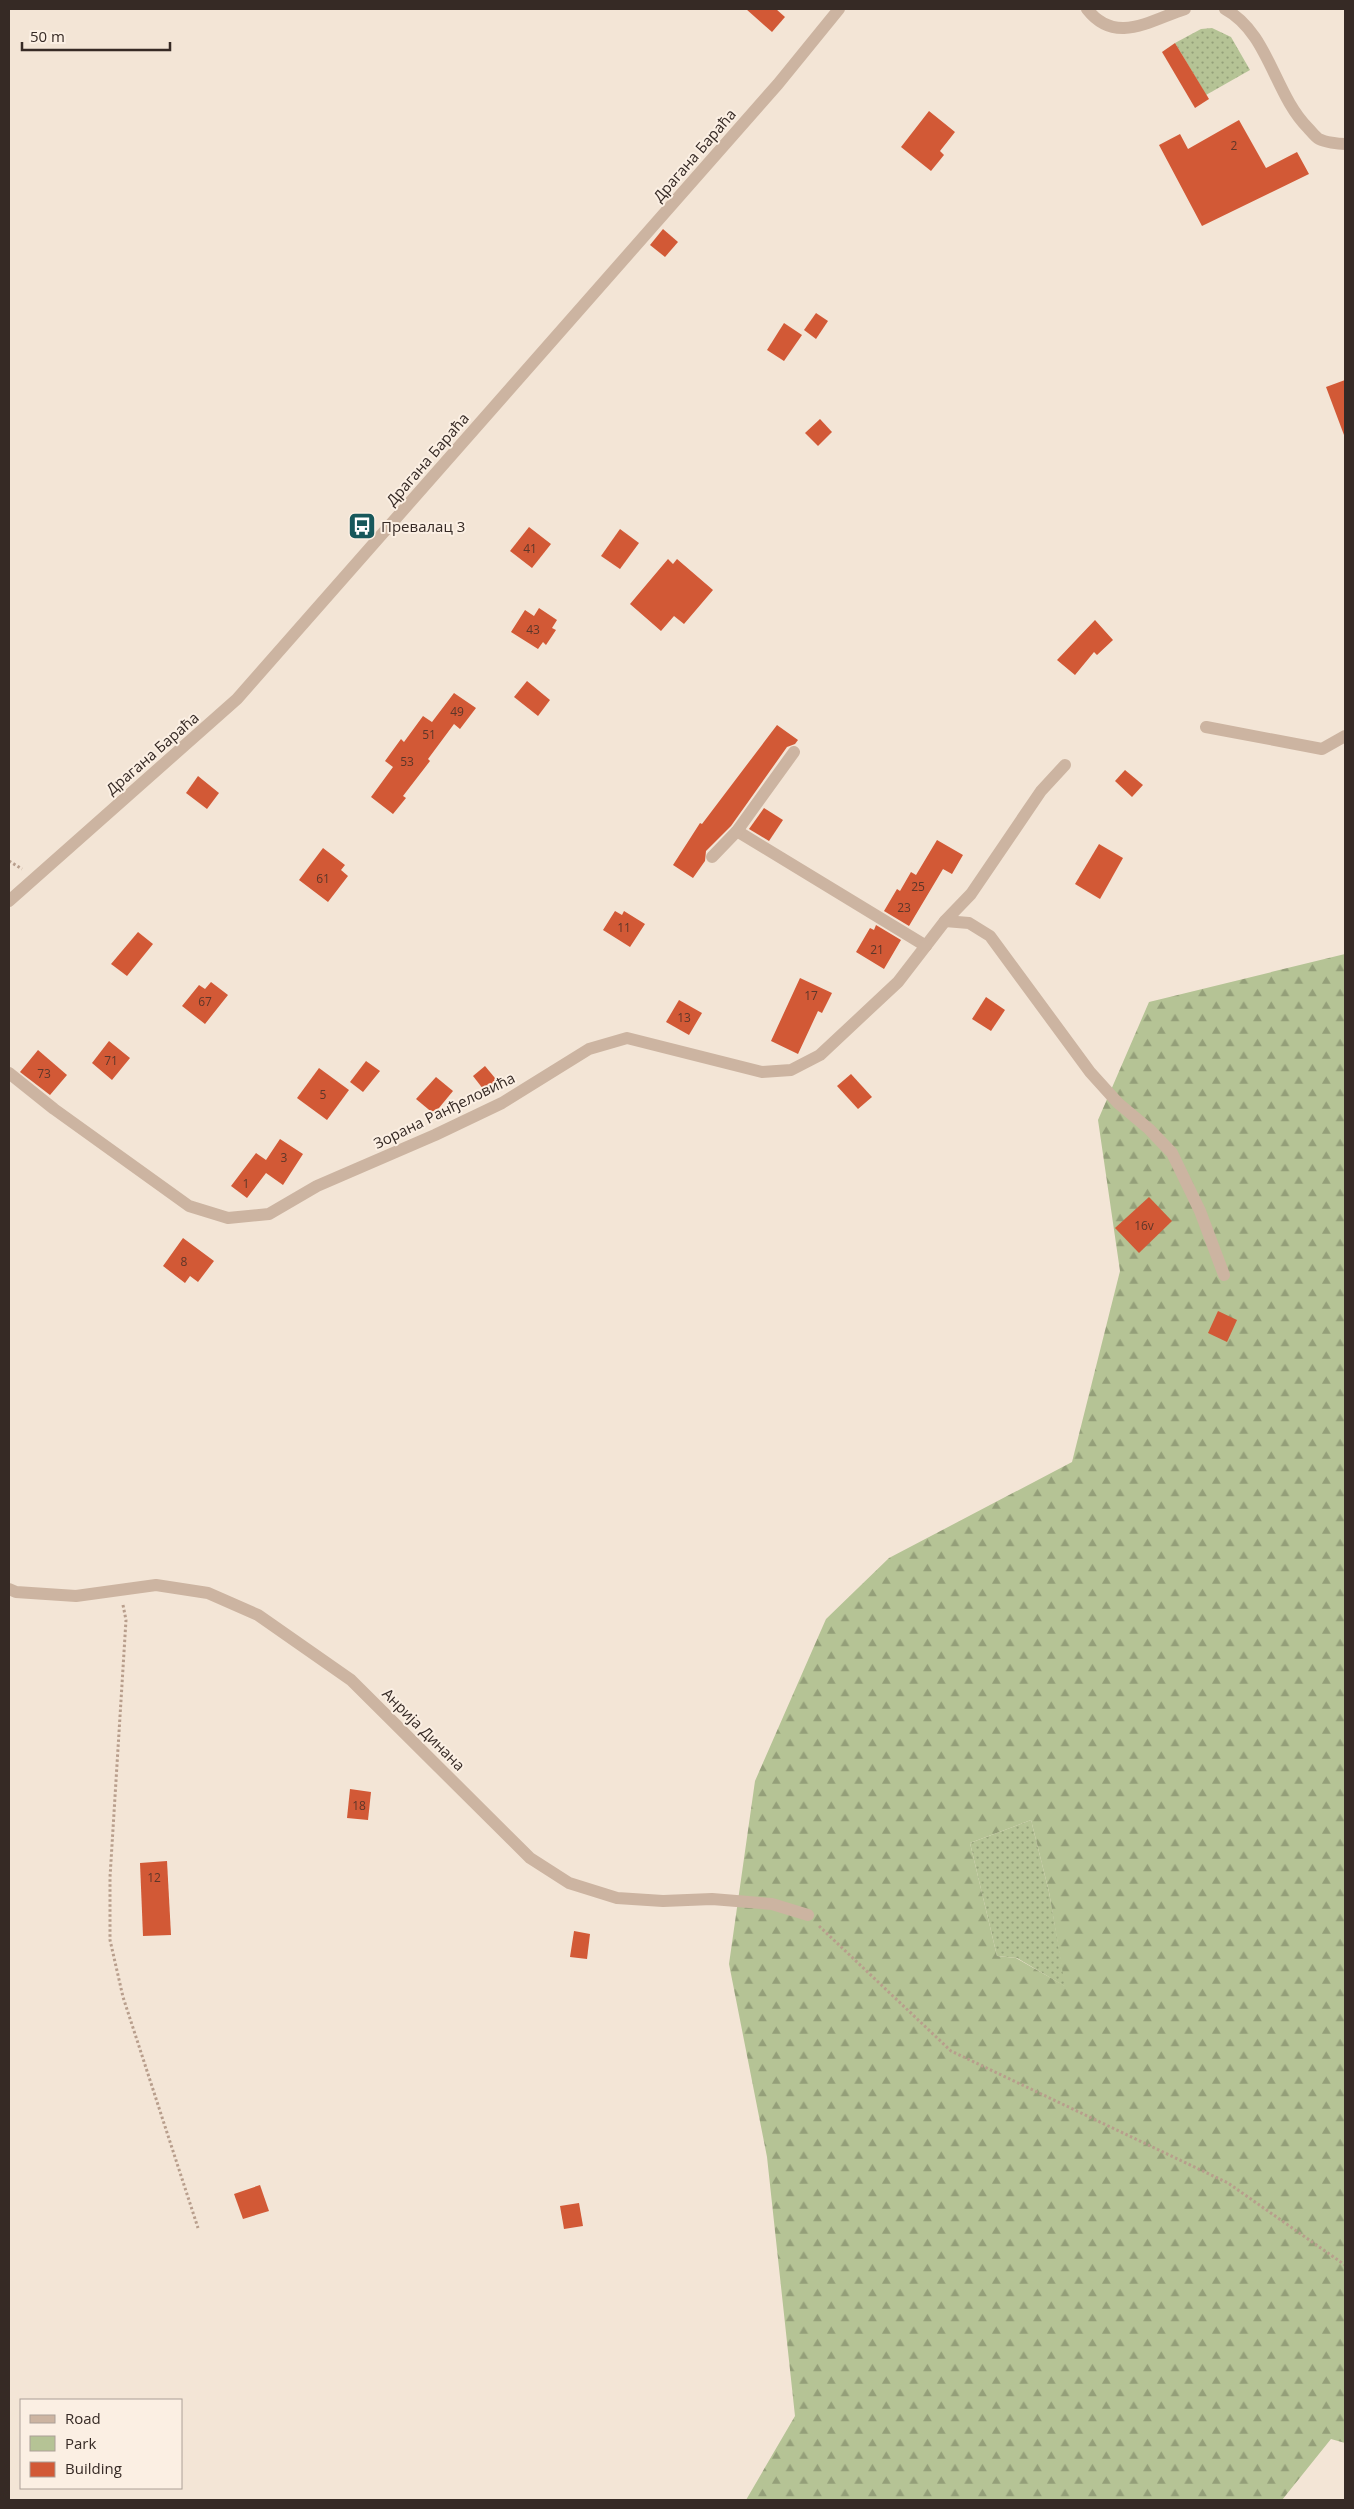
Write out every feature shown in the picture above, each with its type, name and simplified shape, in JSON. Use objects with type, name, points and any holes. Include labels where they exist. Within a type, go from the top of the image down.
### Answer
[{"type":"street","name":"Драгана Бараћа","points":[[9,901],[237,699],[772,91],[839,9]]},
{"type":"street","points":[[1087,9],[1108,28],[1124,29],[1185,9]]},
{"type":"street","points":[[1225,9],[1240,17],[1252,35],[1272,68],[1295,115],[1319,139],[1345,144]]},
{"type":"street","points":[[1206,727],[1322,749],[1345,736]]},
{"type":"street","points":[[712,857],[736,831],[794,752]]},
{"type":"street","name":"Зорана Ранђеловића","points":[[9,1073],[54,1109],[189,1206],[228,1218],[270,1214],[318,1186],[435,1135],[502,1103],[589,1049],[612,1042],[628,1038],[762,1072],[791,1070],[820,1055],[898,982],[945,921],[971,894],[1041,790],[1066,765]]},
{"type":"street","points":[[736,831],[926,946]]},
{"type":"street","points":[[945,921],[969,923],[990,936],[1090,1072],[1118,1103],[1149,1128],[1172,1153],[1200,1211],[1224,1275]]},
{"type":"street","name":"Анрија Динана","points":[[9,1589],[16,1592],[76,1596],[156,1586],[208,1593],[258,1615],[351,1680],[530,1858],[569,1883],[617,1898],[663,1901],[712,1899],[772,1904],[808,1915]]},
{"type":"path","points":[[120,1590],[126,1620],[110,1877],[110,1940],[123,1996],[198,2228]]},
{"type":"path","points":[[808,1915],[951,2051],[1228,2182],[1345,2265]]},
{"type":"green space","points":[[1212,28],[1231,37],[1250,70],[1206,95],[1175,43],[1201,29]]},
{"type":"green space","points":[[1345,954],[1345,2443],[1331,2439],[1282,2500],[746,2500],[795,2416],[767,2157],[729,1964],[755,1781],[826,1619],[889,1558],[1072,1462],[1120,1271],[1098,1120],[1149,1002]],"holes":[[[1031,1820],[1049,1892],[1065,1986],[1016,1958],[997,1956],[970,1843]]]},
{"type":"green space","points":[[1031,1820],[1049,1892],[1066,1987],[1017,1958],[997,1956],[970,1843]]},
{"type":"building","points":[[746,9],[776,9],[785,17],[772,32]]},
{"type":"building","points":[[1175,43],[1209,99],[1195,108],[1162,52]]},
{"type":"building","points":[[929,111],[955,132],[940,151],[944,155],[931,171],[901,147]]},
{"type":"building","points":[[1239,120],[1266,168],[1297,152],[1309,174],[1202,226],[1159,145],[1180,134],[1188,149]]},
{"type":"building","points":[[663,229],[678,242],[665,257],[650,245]]},
{"type":"building","points":[[816,313],[828,321],[816,339],[804,330]]},
{"type":"building","points":[[784,323],[802,335],[784,361],[767,350]]},
{"type":"building","points":[[1345,380],[1345,435],[1344,435],[1326,387]]},
{"type":"building","points":[[820,419],[832,432],[818,446],[805,433]]},
{"type":"building","points":[[529,527],[551,544],[532,568],[510,551]]},
{"type":"building","points":[[620,529],[639,543],[620,569],[601,556]]},
{"type":"building","points":[[668,559],[673,564],[677,559],[713,590],[684,624],[674,616],[661,631],[630,604]]},
{"type":"building","points":[[539,608],[557,620],[552,628],[556,630],[546,645],[543,642],[538,649],[511,632],[525,610],[534,616]]},
{"type":"building","points":[[1095,620],[1113,640],[1097,655],[1094,652],[1075,675],[1057,660]]},
{"type":"building","points":[[527,681],[550,700],[538,716],[514,697]]},
{"type":"building","points":[[454,693],[476,708],[460,729],[454,724],[428,759],[430,761],[403,796],[406,798],[393,814],[371,797],[393,767],[385,761],[401,739],[404,742],[423,716],[432,722]]},
{"type":"building","points":[[777,725],[798,740],[795,744],[787,747],[731,826],[706,851],[705,861],[693,878],[673,865],[700,823],[702,824]]},
{"type":"building","points":[[1125,770],[1143,785],[1132,797],[1115,781]]},
{"type":"building","points":[[198,776],[219,793],[207,809],[186,793]]},
{"type":"building","points":[[764,808],[783,820],[769,841],[749,829]]},
{"type":"building","points":[[937,840],[963,855],[952,874],[943,869],[909,926],[884,911],[897,889],[900,891],[911,872],[916,875]]},
{"type":"building","points":[[1099,844],[1123,858],[1100,899],[1075,884]]},
{"type":"building","points":[[323,848],[345,865],[341,870],[348,876],[328,902],[299,880]]},
{"type":"building","points":[[615,911],[622,915],[624,911],[645,924],[630,947],[603,930]]},
{"type":"building","points":[[876,925],[901,940],[884,969],[856,952],[870,928],[874,930]]},
{"type":"building","points":[[138,932],[153,944],[127,976],[111,964]]},
{"type":"building","points":[[800,978],[832,993],[822,1013],[818,1011],[798,1054],[771,1041]]},
{"type":"building","points":[[211,982],[228,995],[205,1024],[182,1006],[199,985],[205,989]]},
{"type":"building","points":[[986,997],[1005,1010],[991,1031],[972,1019]]},
{"type":"building","points":[[679,1000],[702,1013],[689,1035],[666,1022]]},
{"type":"building","points":[[109,1041],[130,1058],[112,1080],[92,1063]]},
{"type":"building","points":[[38,1050],[67,1075],[50,1095],[20,1072]]},
{"type":"building","points":[[366,1061],[380,1071],[363,1092],[350,1082]]},
{"type":"building","points":[[485,1066],[500,1084],[487,1094],[473,1076]]},
{"type":"building","points":[[319,1068],[349,1090],[327,1120],[297,1098]]},
{"type":"building","points":[[851,1074],[872,1097],[858,1109],[837,1086]]},
{"type":"building","points":[[436,1077],[453,1091],[434,1114],[416,1099]]},
{"type":"building","points":[[280,1139],[303,1154],[283,1185],[266,1173],[247,1198],[231,1186],[256,1153],[266,1160]]},
{"type":"building","points":[[1149,1197],[1172,1221],[1139,1253],[1115,1228]]},
{"type":"building","points":[[183,1238],[214,1261],[198,1282],[190,1276],[185,1283],[163,1266]]},
{"type":"building","points":[[1218,1311],[1237,1320],[1227,1342],[1208,1333]]},
{"type":"building","points":[[350,1789],[371,1792],[368,1820],[347,1818]]},
{"type":"building","points":[[167,1861],[171,1935],[143,1936],[140,1863]]},
{"type":"building","points":[[574,1931],[590,1934],[587,1959],[570,1957]]},
{"type":"building","points":[[260,2185],[269,2211],[243,2219],[234,2194]]},
{"type":"building","points":[[579,2203],[583,2226],[564,2229],[560,2206]]},
{"type":"place","name":"Превалац 3","points":[[362,526]]}]
